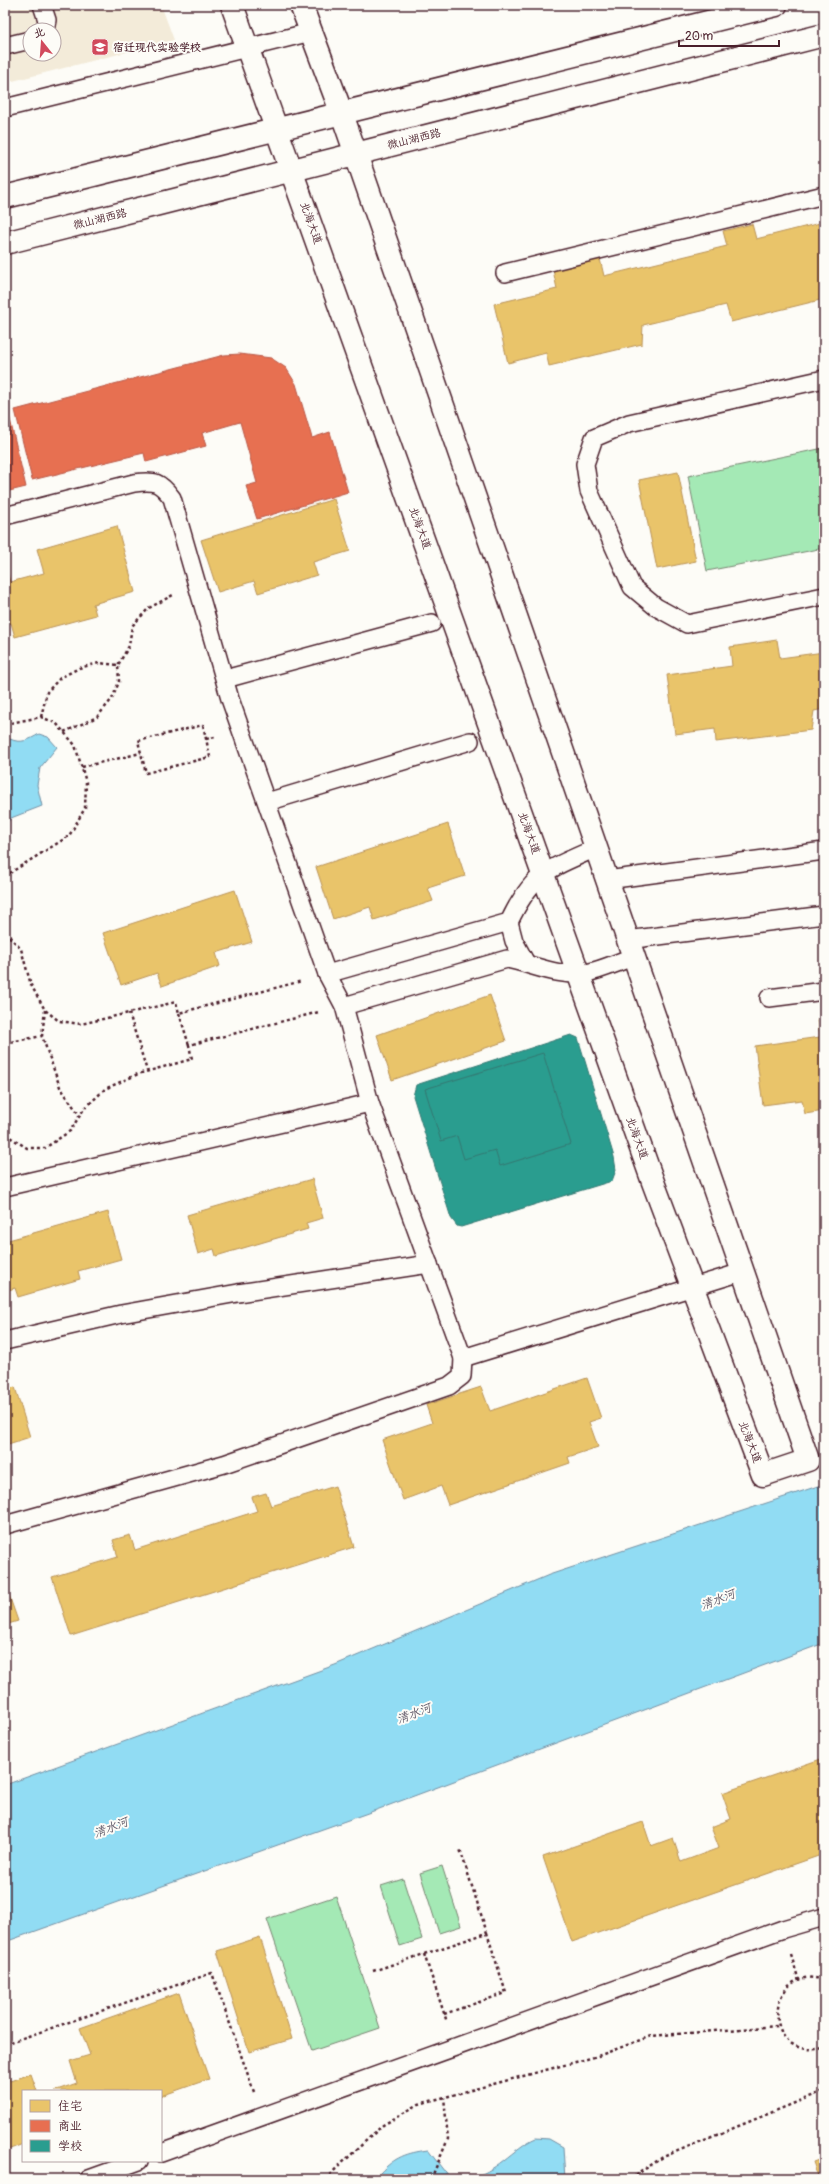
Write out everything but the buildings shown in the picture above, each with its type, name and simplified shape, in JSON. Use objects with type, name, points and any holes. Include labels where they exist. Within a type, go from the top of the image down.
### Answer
[{"type":"street","name":"北海大道","points":[[232,5],[692,1287],[763,1475],[808,1460],[342,114],[301,5]]},
{"type":"street","points":[[5,198],[776,5]]},
{"type":"street","name":"微山湖西路","points":[[5,243],[824,35]]},
{"type":"lane","points":[[42,5],[47,22]]},
{"type":"lane","points":[[5,108],[311,32]]},
{"type":"lane","points":[[5,46],[22,42]]},
{"type":"lane","points":[[505,273],[824,195]]},
{"type":"lane","points":[[824,379],[630,423],[594,438],[585,464],[589,490],[632,587],[656,607],[687,624],[824,596]]},
{"type":"lane","points":[[5,516],[134,483],[152,481],[163,487],[172,498],[225,679],[328,974],[344,1006],[370,1103],[463,1358],[462,1376],[450,1386],[224,1464],[5,1525]]},
{"type":"lane","points":[[225,679],[432,623]]},
{"type":"lane","points":[[267,802],[470,741]]},
{"type":"lane","points":[[526,963],[514,941],[509,922],[525,892],[543,873],[596,848]]},
{"type":"lane","points":[[607,880],[824,851]]},
{"type":"lane","points":[[344,1006],[507,959],[551,971],[579,974],[587,973],[630,948],[824,915]]},
{"type":"lane","points":[[328,974],[509,922]]},
{"type":"lane","points":[[769,998],[824,991]]},
{"type":"lane","points":[[5,1187],[370,1103]]},
{"type":"lane","points":[[5,1341],[121,1314],[215,1297],[429,1264]]},
{"type":"lane","points":[[463,1358],[742,1272]]},
{"type":"lane","points":[[162,2153],[783,1929],[824,1917]]},
{"type":"lane","points":[[89,2179],[136,2162]]},
{"type":"path","points":[[64,732],[97,716],[112,699],[119,682],[118,665],[129,646],[132,626],[149,608],[196,581]]},
{"type":"path","points":[[41,717],[47,692],[60,678],[79,668],[99,662],[118,665]]},
{"type":"path","points":[[5,724],[41,717],[56,723],[75,745],[86,782],[85,808],[69,836],[5,876]]},
{"type":"path","points":[[203,725],[210,756],[146,773],[141,753],[138,741],[203,725]]},
{"type":"path","points":[[82,767],[141,753]]},
{"type":"path","points":[[5,932],[21,949],[31,985],[45,1010],[59,1021],[81,1024],[176,1002],[192,1059],[146,1071],[105,1089],[80,1116],[70,1131],[45,1148],[27,1148],[5,1134]]},
{"type":"path","points":[[179,1012],[328,974]]},
{"type":"path","points":[[189,1045],[344,1006]]},
{"type":"path","points":[[45,1010],[42,1036],[60,1087],[80,1116]]},
{"type":"path","points":[[129,1013],[146,1071]]},
{"type":"path","points":[[5,1043],[42,1036]]},
{"type":"path","points":[[444,2014],[506,1993],[460,1849]]},
{"type":"path","points":[[372,1971],[487,1933]]},
{"type":"path","points":[[424,1954],[455,2047]]},
{"type":"path","points":[[5,2044],[212,1973],[262,2117]]},
{"type":"path","points":[[824,1980],[805,1978],[794,1983],[784,1991],[778,2002],[776,2014],[778,2026],[784,2036],[792,2044],[814,2050],[824,2048]]},
{"type":"path","points":[[325,2179],[383,2125],[419,2104],[598,2056],[651,2036],[778,2026]]},
{"type":"path","points":[[630,2179],[663,2157],[824,2091]]},
{"type":"path","points":[[431,2179],[448,2139],[444,2097]]},
{"type":"shaded area","name":"宿迁现代实验学校","points":[[5,5],[161,5],[174,40],[5,83]]},
{"type":"green space","points":[[824,448],[824,548],[707,571],[688,476]]},
{"type":"green space","points":[[442,1866],[461,1926],[439,1933],[420,1873]]},
{"type":"green space","points":[[403,1879],[422,1939],[400,1946],[381,1886]]},
{"type":"green space","points":[[336,1896],[380,2028],[312,2051],[267,1919]]},
{"type":"water","points":[[39,734],[48,737],[57,747],[40,768],[37,785],[42,806],[11,818],[5,825],[5,744],[10,739],[25,741]]},
{"type":"water","name":"清水河","points":[[824,1484],[824,1643],[379,1809],[5,1942],[5,1785],[335,1665],[549,1575]]},
{"type":"water","points":[[536,2138],[549,2139],[563,2147],[565,2179],[380,2179],[380,2173],[396,2159],[407,2154],[428,2150],[448,2176],[467,2177],[479,2175],[496,2166],[528,2142]]},
{"type":"place","name":"宿迁现代实验学校","points":[[100,47]]}]
